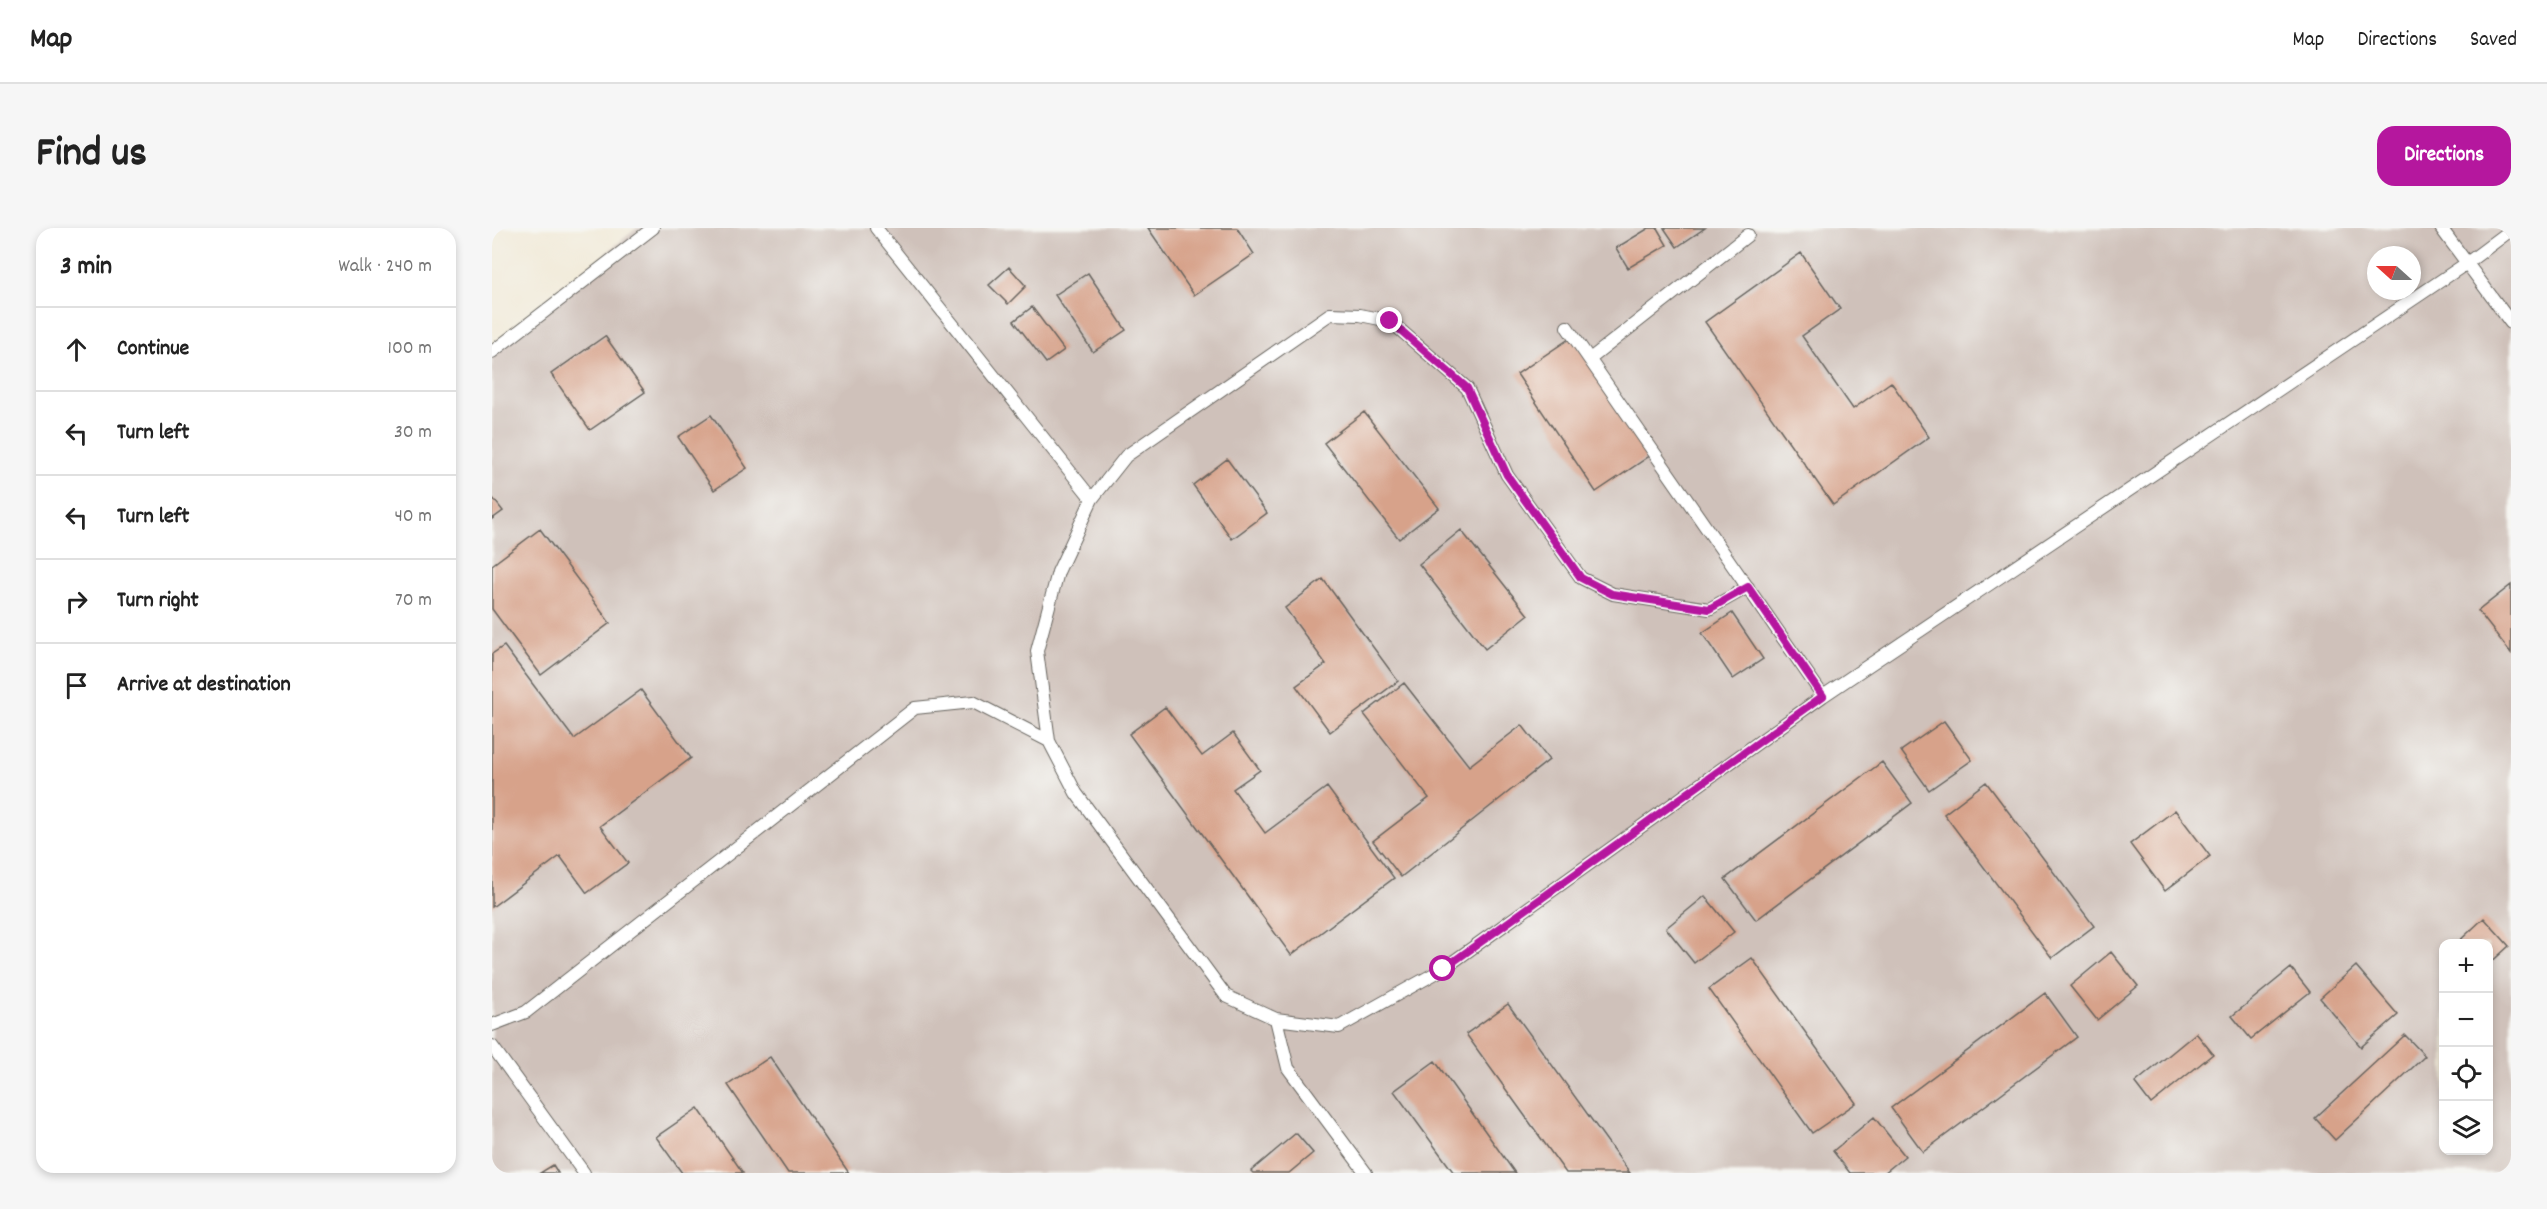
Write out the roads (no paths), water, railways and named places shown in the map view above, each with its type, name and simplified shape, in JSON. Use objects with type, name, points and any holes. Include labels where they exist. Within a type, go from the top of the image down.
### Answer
[{"type":"lane","points":[[492,352],[653,228]]},
{"type":"lane","points":[[876,228],[1092,499]]},
{"type":"lane","points":[[2441,228],[2511,323]]},
{"type":"lane","points":[[1748,587],[1709,609],[1612,594],[1581,578],[1507,475],[1467,388],[1390,321],[1360,315],[1330,314],[1126,456],[1092,499],[1058,572],[1037,651],[1049,741],[1077,793],[1226,996],[1276,1019],[1339,1027],[1443,969],[1823,696],[2467,263],[2511,230]]},
{"type":"lane","points":[[1590,359],[1748,235]]},
{"type":"lane","points":[[1567,327],[1823,696]]},
{"type":"lane","points":[[492,1025],[526,1012],[915,708],[973,702],[1049,741]]},
{"type":"lane","points":[[1276,1019],[1288,1068],[1366,1173]]},
{"type":"lane","points":[[492,1046],[584,1173]]}]
